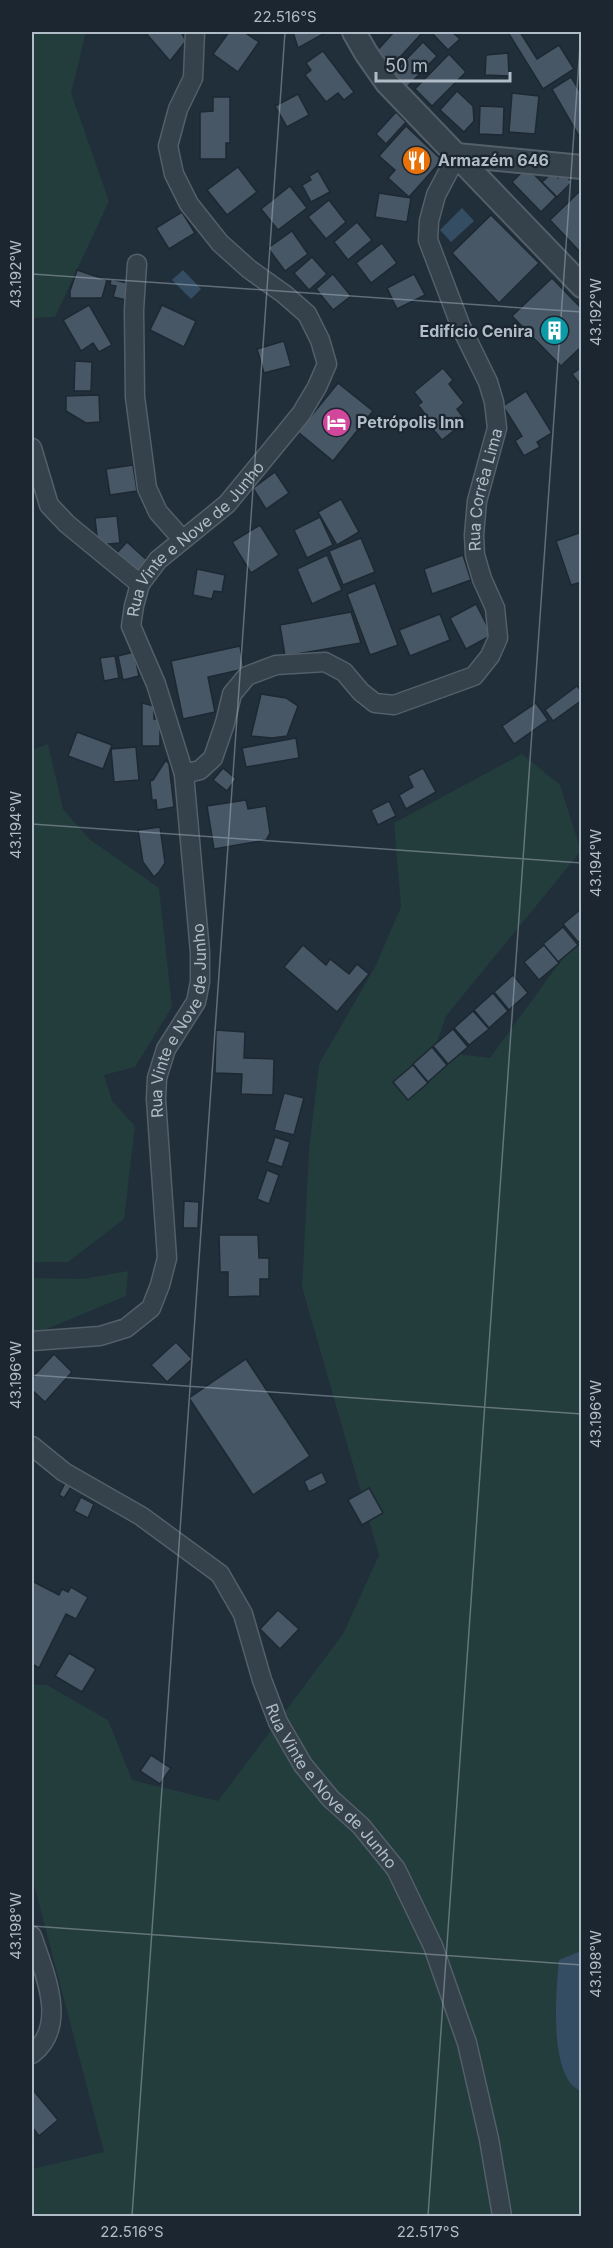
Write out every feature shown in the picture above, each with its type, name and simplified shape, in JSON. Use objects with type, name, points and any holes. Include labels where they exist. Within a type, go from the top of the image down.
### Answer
[{"type":"street","name":"Rua Vinte e Nove de Junho","points":[[32,1341],[100,1336],[126,1328],[151,1308],[167,1258],[156,1099],[157,1078],[166,1049],[196,1002],[200,982],[197,916],[184,774],[156,684],[131,626],[140,584],[158,560],[227,504],[301,414],[317,387],[327,363],[320,340],[307,314],[249,269],[220,243],[189,204],[174,174],[168,146],[178,109],[193,78],[195,32]]},
{"type":"street","points":[[354,32],[387,83],[582,286]]},
{"type":"street","points":[[457,155],[582,167]]},
{"type":"street","name":"Rua Corrêa Lima","points":[[184,774],[200,770],[213,758],[232,694],[247,676],[276,665],[326,662],[344,672],[361,692],[375,703],[394,705],[474,676],[490,656],[498,638],[495,608],[482,579],[475,555],[474,536],[477,501],[497,428],[494,402],[488,382],[461,327],[428,240],[429,221],[436,195],[457,155]]},
{"type":"street","points":[[137,264],[134,310],[135,397],[147,488],[158,512],[182,539]]},
{"type":"street","points":[[32,448],[49,505],[67,524],[140,584]]},
{"type":"street","name":"Rua Vinte e Nove de Junho","points":[[32,1446],[64,1472],[141,1516],[220,1574],[243,1614],[262,1680],[278,1722],[303,1765],[331,1799],[361,1826],[396,1869],[433,1946],[467,2043],[489,2139],[502,2217]]},
{"type":"street","points":[[32,1936],[45,1976],[52,2010],[50,2031],[40,2048],[32,2054]]},
{"type":"green space","points":[[32,32],[86,32],[71,93],[109,201],[55,317],[32,318]]},
{"type":"green space","points":[[48,744],[63,809],[89,839],[159,888],[172,1007],[135,1067],[104,1075],[112,1101],[135,1126],[124,1219],[68,1262],[32,1262],[32,750]]},
{"type":"green space","points":[[522,754],[560,785],[581,851],[446,1016],[434,1051],[490,1058],[581,933],[581,2216],[32,2216],[32,2169],[104,2152],[32,1877],[32,1685],[47,1685],[108,1720],[132,1780],[218,1801],[343,1634],[379,1555],[302,1287],[309,1150],[319,1064],[375,967],[401,907],[394,823]]},
{"type":"green space","points":[[128,1271],[126,1296],[32,1335],[32,1278],[83,1279]]},
{"type":"water","points":[[462,208],[474,221],[451,242],[440,230]]},
{"type":"water","points":[[183,270],[201,289],[191,299],[172,280]]},
{"type":"water","points":[[581,1951],[581,2091],[570,2083],[563,2070],[556,2032],[556,2011],[559,1960]]},
{"type":"building","points":[[145,32],[181,32],[186,41],[170,61]]},
{"type":"building","points":[[229,32],[244,32],[259,42],[238,72],[213,54]]},
{"type":"building","points":[[293,32],[325,32],[325,33],[298,48]]},
{"type":"building","points":[[394,32],[423,32],[390,68],[374,54]]},
{"type":"building","points":[[431,32],[452,32],[460,39],[448,50]]},
{"type":"building","points":[[520,32],[537,59],[559,45],[574,69],[543,89],[509,34]]},
{"type":"building","points":[[423,42],[437,56],[407,87],[393,73]]},
{"type":"building","points":[[323,51],[354,92],[344,100],[338,93],[326,102],[305,75],[311,70],[306,63]]},
{"type":"building","points":[[508,53],[509,76],[485,75],[486,55]]},
{"type":"building","points":[[449,54],[466,72],[432,106],[415,89]]},
{"type":"building","points":[[571,77],[582,95],[582,135],[579,136],[552,89]]},
{"type":"building","points":[[457,91],[473,106],[474,121],[464,132],[440,110]]},
{"type":"building","points":[[512,93],[539,96],[535,134],[509,132]]},
{"type":"building","points":[[298,94],[309,115],[287,127],[275,106]]},
{"type":"building","points":[[213,97],[230,97],[230,143],[226,143],[226,159],[200,159],[200,112],[213,111]]},
{"type":"building","points":[[480,106],[504,107],[503,135],[479,134]]},
{"type":"building","points":[[396,112],[406,122],[386,144],[376,134]]},
{"type":"building","points":[[406,126],[442,160],[409,197],[388,178],[395,170],[379,156]]},
{"type":"building","points":[[238,167],[257,192],[227,215],[207,190]]},
{"type":"building","points":[[527,167],[556,197],[541,212],[512,182]]},
{"type":"building","points":[[318,171],[330,192],[311,202],[302,185],[311,180],[309,176]]},
{"type":"building","points":[[553,172],[558,178],[563,173],[572,182],[557,197],[542,182]]},
{"type":"building","points":[[290,186],[307,208],[278,230],[261,209]]},
{"type":"building","points":[[582,191],[582,254],[550,220]]},
{"type":"building","points":[[379,193],[411,198],[407,222],[375,217]]},
{"type":"building","points":[[329,200],[346,222],[326,239],[308,217]]},
{"type":"building","points":[[182,212],[195,233],[169,249],[156,228]]},
{"type":"building","points":[[491,215],[539,263],[499,303],[452,253]]},
{"type":"building","points":[[357,222],[372,240],[348,260],[334,242]]},
{"type":"building","points":[[292,231],[308,254],[285,271],[268,248]]},
{"type":"building","points":[[382,243],[397,263],[371,283],[356,263]]},
{"type":"building","points":[[312,257],[327,274],[309,290],[294,273]]},
{"type":"building","points":[[77,270],[107,280],[102,298],[70,298]]},
{"type":"building","points":[[333,274],[351,296],[333,310],[316,289]]},
{"type":"building","points":[[414,274],[425,295],[397,309],[387,288]]},
{"type":"building","name":"Edifício Cenira","points":[[552,278],[582,309],[582,346],[561,366],[512,316]]},
{"type":"building","points":[[111,279],[135,285],[131,301],[113,297],[116,286],[110,285]]},
{"type":"building","points":[[89,305],[112,345],[99,352],[93,343],[81,351],[63,320]]},
{"type":"building","points":[[162,305],[196,321],[184,347],[150,330]]},
{"type":"building","points":[[284,341],[291,366],[264,373],[257,349]]},
{"type":"building","points":[[75,361],[92,362],[91,391],[74,391]]},
{"type":"building","points":[[582,367],[582,387],[572,374]]},
{"type":"building","points":[[443,368],[453,380],[449,384],[464,403],[457,409],[466,421],[442,440],[427,422],[430,420],[418,405],[422,402],[414,392]]},
{"type":"building","name":"Petrópolis Inn","points":[[338,383],[373,411],[333,461],[298,432]]},
{"type":"building","points":[[526,391],[552,433],[537,442],[540,447],[524,456],[515,441],[522,436],[503,406]]},
{"type":"building","points":[[99,395],[100,422],[86,423],[66,411],[66,396]]},
{"type":"building","points":[[133,465],[137,491],[110,495],[106,469]]},
{"type":"building","points":[[275,472],[289,493],[266,509],[253,488]]},
{"type":"building","points":[[341,499],[359,532],[337,545],[318,512]]},
{"type":"building","points":[[117,516],[120,543],[98,545],[95,518]]},
{"type":"building","points":[[320,517],[333,545],[307,558],[294,530]]},
{"type":"building","points":[[260,525],[279,555],[251,573],[232,542]]},
{"type":"building","points":[[582,532],[582,582],[571,585],[556,541]]},
{"type":"building","points":[[361,538],[375,572],[343,585],[329,551]]},
{"type":"building","points":[[127,542],[148,561],[136,575],[115,555]]},
{"type":"building","points":[[327,555],[342,590],[312,604],[297,569]]},
{"type":"building","points":[[463,555],[471,580],[432,594],[424,569]]},
{"type":"building","points":[[197,569],[225,575],[222,592],[214,591],[212,599],[193,595]]},
{"type":"building","points":[[375,583],[398,645],[370,655],[347,594]]},
{"type":"building","points":[[476,604],[492,635],[466,649],[450,618]]},
{"type":"building","points":[[351,612],[361,643],[285,656],[280,625]]},
{"type":"building","points":[[440,614],[450,640],[410,656],[399,630]]},
{"type":"building","points":[[240,646],[244,669],[208,677],[215,712],[183,719],[171,661]]},
{"type":"building","points":[[134,652],[139,676],[123,680],[118,656]]},
{"type":"building","points":[[115,656],[119,678],[104,681],[100,658]]},
{"type":"building","points":[[577,686],[582,692],[582,700],[553,721],[545,710]]},
{"type":"building","points":[[261,694],[286,698],[298,706],[287,736],[272,738],[251,736]]},
{"type":"building","points":[[142,703],[154,706],[154,719],[160,719],[160,746],[142,746]]},
{"type":"building","points":[[536,703],[548,720],[514,744],[502,726]]},
{"type":"building","points":[[77,732],[112,745],[103,769],[68,756]]},
{"type":"building","points":[[296,738],[299,758],[246,767],[242,748]]},
{"type":"building","points":[[136,747],[139,780],[114,782],[111,749]]},
{"type":"building","points":[[166,760],[169,764],[174,807],[157,810],[156,800],[152,800],[150,781]]},
{"type":"building","points":[[223,768],[236,779],[227,791],[213,780]]},
{"type":"building","points":[[423,768],[436,792],[406,809],[399,795],[413,787],[408,776]]},
{"type":"building","points":[[246,800],[248,809],[266,806],[270,833],[266,840],[214,849],[207,806]]},
{"type":"building","points":[[389,801],[396,816],[378,825],[371,810]]},
{"type":"building","points":[[160,827],[165,863],[154,877],[143,862],[138,830]]},
{"type":"building","points":[[582,908],[582,939],[578,942],[563,924]]},
{"type":"building","points":[[563,927],[578,945],[558,962],[543,944]]},
{"type":"building","points":[[303,945],[326,965],[330,959],[349,974],[357,964],[369,974],[337,1012],[284,967]]},
{"type":"building","points":[[544,945],[559,963],[539,980],[524,962]]},
{"type":"building","points":[[513,975],[528,993],[509,1010],[494,992]]},
{"type":"building","points":[[493,993],[508,1011],[489,1028],[474,1010]]},
{"type":"building","points":[[473,1011],[489,1029],[469,1045],[454,1028]]},
{"type":"building","points":[[453,1029],[468,1047],[448,1064],[433,1046]]},
{"type":"building","points":[[216,1030],[245,1032],[244,1058],[274,1059],[273,1095],[241,1094],[242,1074],[215,1073]]},
{"type":"building","points":[[432,1047],[447,1065],[428,1082],[413,1064]]},
{"type":"building","points":[[413,1065],[428,1083],[408,1100],[393,1082]]},
{"type":"building","points":[[284,1093],[304,1098],[294,1135],[274,1130]]},
{"type":"building","points":[[275,1137],[290,1142],[282,1167],[267,1162]]},
{"type":"building","points":[[267,1170],[279,1175],[269,1204],[257,1199]]},
{"type":"building","points":[[184,1201],[199,1202],[198,1228],[183,1228]]},
{"type":"building","points":[[219,1235],[258,1235],[259,1258],[269,1258],[269,1279],[260,1279],[260,1296],[228,1297],[228,1272],[220,1272]]},
{"type":"building","points":[[176,1342],[192,1359],[167,1382],[151,1365]]},
{"type":"building","points":[[54,1354],[72,1372],[45,1402],[32,1390],[32,1378]]},
{"type":"building","points":[[246,1359],[310,1456],[253,1495],[189,1398]]},
{"type":"building","points":[[322,1472],[327,1483],[309,1492],[304,1481]]},
{"type":"building","points":[[65,1483],[71,1487],[64,1498],[59,1495]]},
{"type":"building","points":[[369,1488],[383,1513],[362,1525],[348,1500]]},
{"type":"building","points":[[81,1497],[94,1504],[88,1518],[74,1511]]},
{"type":"building","points":[[32,1581],[59,1595],[62,1589],[68,1592],[71,1587],[88,1597],[76,1619],[66,1614],[39,1668],[32,1664]]},
{"type":"building","points":[[278,1610],[299,1629],[280,1649],[260,1629]]},
{"type":"building","points":[[69,1653],[96,1669],[82,1692],[55,1676]]},
{"type":"building","points":[[151,1755],[171,1768],[160,1784],[140,1771]]},
{"type":"building","points":[[33,2090],[58,2120],[39,2136],[32,2127]]},
{"type":"place","name":"Armazém 646","points":[[417,160]]},
{"type":"place","name":"Edifício Cenira","points":[[554,331]]},
{"type":"place","name":"Petrópolis Inn","points":[[336,422]]}]
